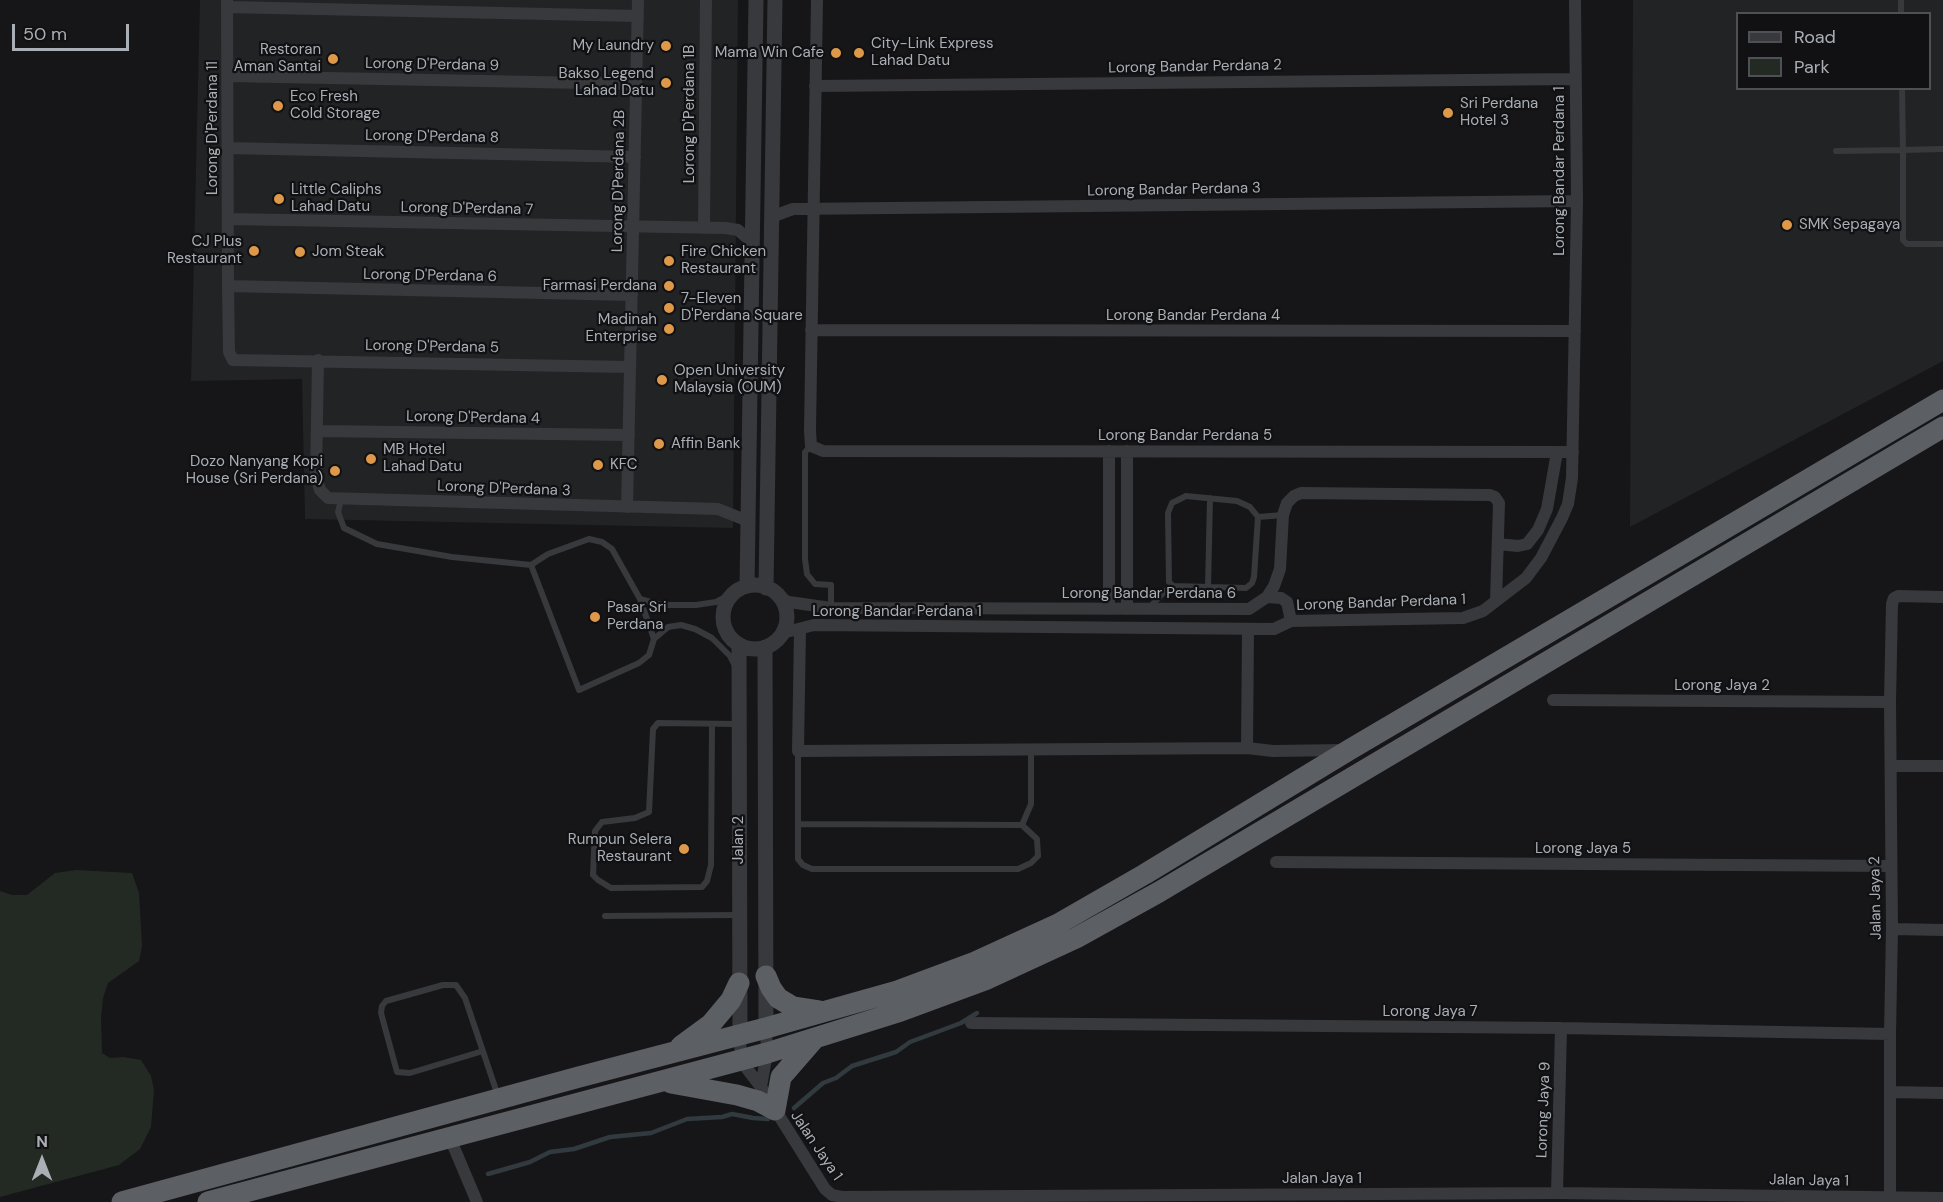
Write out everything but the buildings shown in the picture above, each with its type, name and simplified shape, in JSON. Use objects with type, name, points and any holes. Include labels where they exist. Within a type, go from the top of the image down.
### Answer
[{"type":"highway","points":[[122,1202],[766,1028],[897,991],[975,962],[1058,924],[1145,874],[1350,750],[1943,400]]},
{"type":"highway","points":[[208,1202],[767,1053],[900,1011],[985,980],[1076,938],[1169,886],[1943,427]]},
{"type":"highway","points":[[766,976],[778,998],[793,1006],[825,1011]]},
{"type":"highway","points":[[670,1053],[711,1024],[731,1000],[739,983]]},
{"type":"highway","points":[[661,1082],[737,1095],[758,1101],[775,1110],[781,1077],[815,1038]]},
{"type":"street","name":"Lorong D'Perdana 2B","points":[[627,507],[638,0]]},
{"type":"street","name":"Lorong D'Perdana 1B","points":[[704,228],[706,0]]},
{"type":"street","points":[[741,589],[748,521],[756,0]]},
{"type":"street","points":[[766,588],[775,0]]},
{"type":"street","points":[[811,446],[817,0]]},
{"type":"street","name":"Lorong Bandar Perdana 1","points":[[782,633],[814,625],[1274,629],[1291,621],[1464,618],[1483,611],[1526,578],[1552,539],[1568,504],[1573,452],[1578,201],[1575,0]]},
{"type":"street","points":[[227,4],[638,16]]},
{"type":"street","name":"Lorong D'Perdana 11","points":[[227,4],[229,352],[233,360]]},
{"type":"street","name":"Lorong D'Perdana 9","points":[[228,76],[636,84]]},
{"type":"street","name":"Lorong Bandar Perdana 2","points":[[815,86],[1575,79]]},
{"type":"street","name":"Lorong D'Perdana 8","points":[[228,148],[635,157]]},
{"type":"street","name":"Lorong Bandar Perdana 3","points":[[771,217],[793,209],[1578,201]]},
{"type":"street","name":"Lorong D'Perdana 7","points":[[229,219],[704,228],[738,230],[753,243]]},
{"type":"street","name":"Lorong D'Perdana 6","points":[[228,286],[632,295]]},
{"type":"street","name":"Lorong Bandar Perdana 4","points":[[811,330],[1575,331]]},
{"type":"street","name":"Lorong D'Perdana 5","points":[[233,360],[630,367]]},
{"type":"street","points":[[318,360],[316,476],[320,490],[328,498],[341,500]]},
{"type":"street","name":"Lorong D'Perdana 4","points":[[317,431],[629,435]]},
{"type":"street","name":"Lorong Bandar Perdana 5","points":[[811,446],[823,451],[1573,452]]},
{"type":"street","points":[[1108,451],[1108,609]]},
{"type":"street","points":[[1127,451],[1127,609]]},
{"type":"street","points":[[1498,544],[1518,546],[1527,544],[1538,530],[1547,509],[1557,452]]},
{"type":"street","points":[[1291,621],[1287,603],[1281,598],[1267,597],[1280,569],[1283,515],[1287,503],[1300,493],[1490,495],[1495,497],[1499,503],[1496,601]]},
{"type":"street","name":"Lorong D'Perdana 3","points":[[341,500],[698,508],[718,510],[748,521]]},
{"type":"street","points":[[766,588],[779,598],[784,606],[786,615],[782,633],[765,647],[756,649],[739,645],[725,630],[724,609],[728,600],[741,589],[766,588]]},
{"type":"street","name":"Jalan Jaya 2","points":[[1890,1197],[1892,603],[1894,598],[1905,596],[1943,597]]},
{"type":"street","name":"Lorong Bandar Perdana 6","points":[[779,598],[789,602],[831,608],[1250,609],[1267,597]]},
{"type":"street","points":[[800,629],[798,751],[1247,748],[1273,751],[1350,750]]},
{"type":"street","points":[[1247,748],[1248,629]]},
{"type":"street","name":"Jalan 2","points":[[739,645],[740,1035]]},
{"type":"street","name":"Jalan 2","points":[[765,647],[766,1028]]},
{"type":"street","name":"Lorong Jaya 2","points":[[1553,700],[1890,702]]},
{"type":"street","points":[[1891,766],[1943,766]]},
{"type":"street","name":"Lorong Jaya 5","points":[[1276,862],[1890,866]]},
{"type":"street","points":[[1892,929],[1943,930]]},
{"type":"street","name":"Lorong Jaya 7","points":[[971,1023],[1562,1028],[1890,1034]]},
{"type":"street","points":[[761,1087],[767,1053],[766,1028]]},
{"type":"street","name":"Lorong Jaya 9","points":[[1557,1193],[1562,1028]]},
{"type":"street","points":[[740,1035],[741,1060]]},
{"type":"street","name":"Jalan Jaya 1","points":[[741,1060],[833,1198],[1266,1198],[1557,1193],[1630,1198],[1890,1197],[1938,1199]]},
{"type":"street","points":[[1890,1092],[1943,1093]]},
{"type":"street","points":[[450,1138],[477,1202]]},
{"type":"lane","points":[[1902,90],[1903,240],[1907,244],[1943,244]]},
{"type":"lane","points":[[1836,151],[1943,149]]},
{"type":"lane","points":[[811,446],[805,452],[805,559],[807,574],[815,584],[831,585],[831,608]]},
{"type":"lane","points":[[1148,609],[1173,586],[1246,588],[1252,583],[1258,518],[1250,507],[1237,501],[1186,496],[1172,503],[1168,513],[1169,578],[1173,586]]},
{"type":"lane","points":[[1208,588],[1210,498]]},
{"type":"lane","points":[[341,500],[338,512],[344,528],[377,544],[452,557],[531,565],[548,554],[589,539],[602,542],[612,549],[640,599],[654,639]]},
{"type":"lane","points":[[1258,518],[1283,515]]},
{"type":"lane","points":[[531,565],[579,690],[639,663],[649,655],[654,639],[668,627],[681,625],[712,638],[730,656],[739,675]]},
{"type":"lane","points":[[640,599],[661,604],[696,604],[716,602],[741,589]]},
{"type":"lane","points":[[712,724],[711,865],[707,881],[702,887],[611,888],[598,880],[594,875],[595,831],[602,822],[635,818],[650,812],[653,729],[658,723],[739,724]]},
{"type":"lane","points":[[1022,825],[1031,804],[1031,750]]},
{"type":"lane","points":[[798,751],[798,824],[798,859],[803,865],[812,869],[1018,869],[1038,856],[1037,839],[1022,825],[798,824]]},
{"type":"lane","points":[[605,916],[739,915]]},
{"type":"lane","points":[[483,1051],[410,1073],[397,1072],[381,1012],[382,1006],[386,1001],[443,985],[456,985],[465,998],[500,1099]]},
{"type":"shaded area","points":[[200,0],[738,0],[733,528],[305,519],[302,379],[191,381]]},
{"type":"shaded area","name":"SMK Sepagaya","points":[[1633,0],[1943,0],[1943,361],[1630,527]]},
{"type":"green space","points":[[76,870],[132,873],[139,893],[142,946],[139,961],[108,983],[103,998],[101,1018],[102,1053],[110,1058],[123,1057],[141,1060],[151,1076],[154,1090],[151,1127],[140,1149],[119,1165],[0,1197],[0,891],[12,895],[27,895],[55,873]]},
{"type":"waterway","points":[[794,1108],[823,1083],[836,1078],[852,1066],[896,1052],[910,1042],[961,1023],[977,1013]]},
{"type":"waterway","points":[[488,1174],[530,1162],[550,1152],[574,1149],[610,1137],[651,1133],[687,1119],[722,1117],[732,1114],[768,1119]]},
{"type":"place","name":"My Laundry","points":[[666,46]]},
{"type":"place","name":"Mama Win Cafe","points":[[836,53]]},
{"type":"place","name":"City-Link Express Lahad Datu","points":[[859,53]]},
{"type":"place","name":"Restoran Aman Santai","points":[[333,59]]},
{"type":"place","name":"Bakso Legend Lahad Datu","points":[[666,83]]},
{"type":"place","name":"Eco Fresh Cold Storage","points":[[278,106]]},
{"type":"place","name":"Sri Perdana Hotel 3","points":[[1448,113]]},
{"type":"place","name":"Little Caliphs Lahad Datu","points":[[279,199]]},
{"type":"place","name":"SMK Sepagaya","points":[[1787,225]]},
{"type":"place","name":"CJ Plus Restaurant","points":[[254,251]]},
{"type":"place","name":"Jom Steak","points":[[300,252]]},
{"type":"place","name":"Fire Chicken Restaurant","points":[[669,261]]},
{"type":"place","name":"Farmasi Perdana","points":[[669,286]]},
{"type":"place","name":"7-Eleven D'Perdana Square","points":[[669,308]]},
{"type":"place","name":"Madinah Enterprise","points":[[669,329]]},
{"type":"place","name":"Open University Malaysia (OUM)","points":[[662,380]]},
{"type":"place","name":"Affin Bank","points":[[659,444]]},
{"type":"place","name":"MB Hotel Lahad Datu","points":[[371,459]]},
{"type":"place","name":"KFC","points":[[598,465]]},
{"type":"place","name":"Dozo Nanyang Kopi House (Sri Perdana)","points":[[335,471]]},
{"type":"place","name":"Pasar Sri Perdana","points":[[595,617]]},
{"type":"place","name":"Rumpun Selera Restaurant","points":[[684,849]]}]
